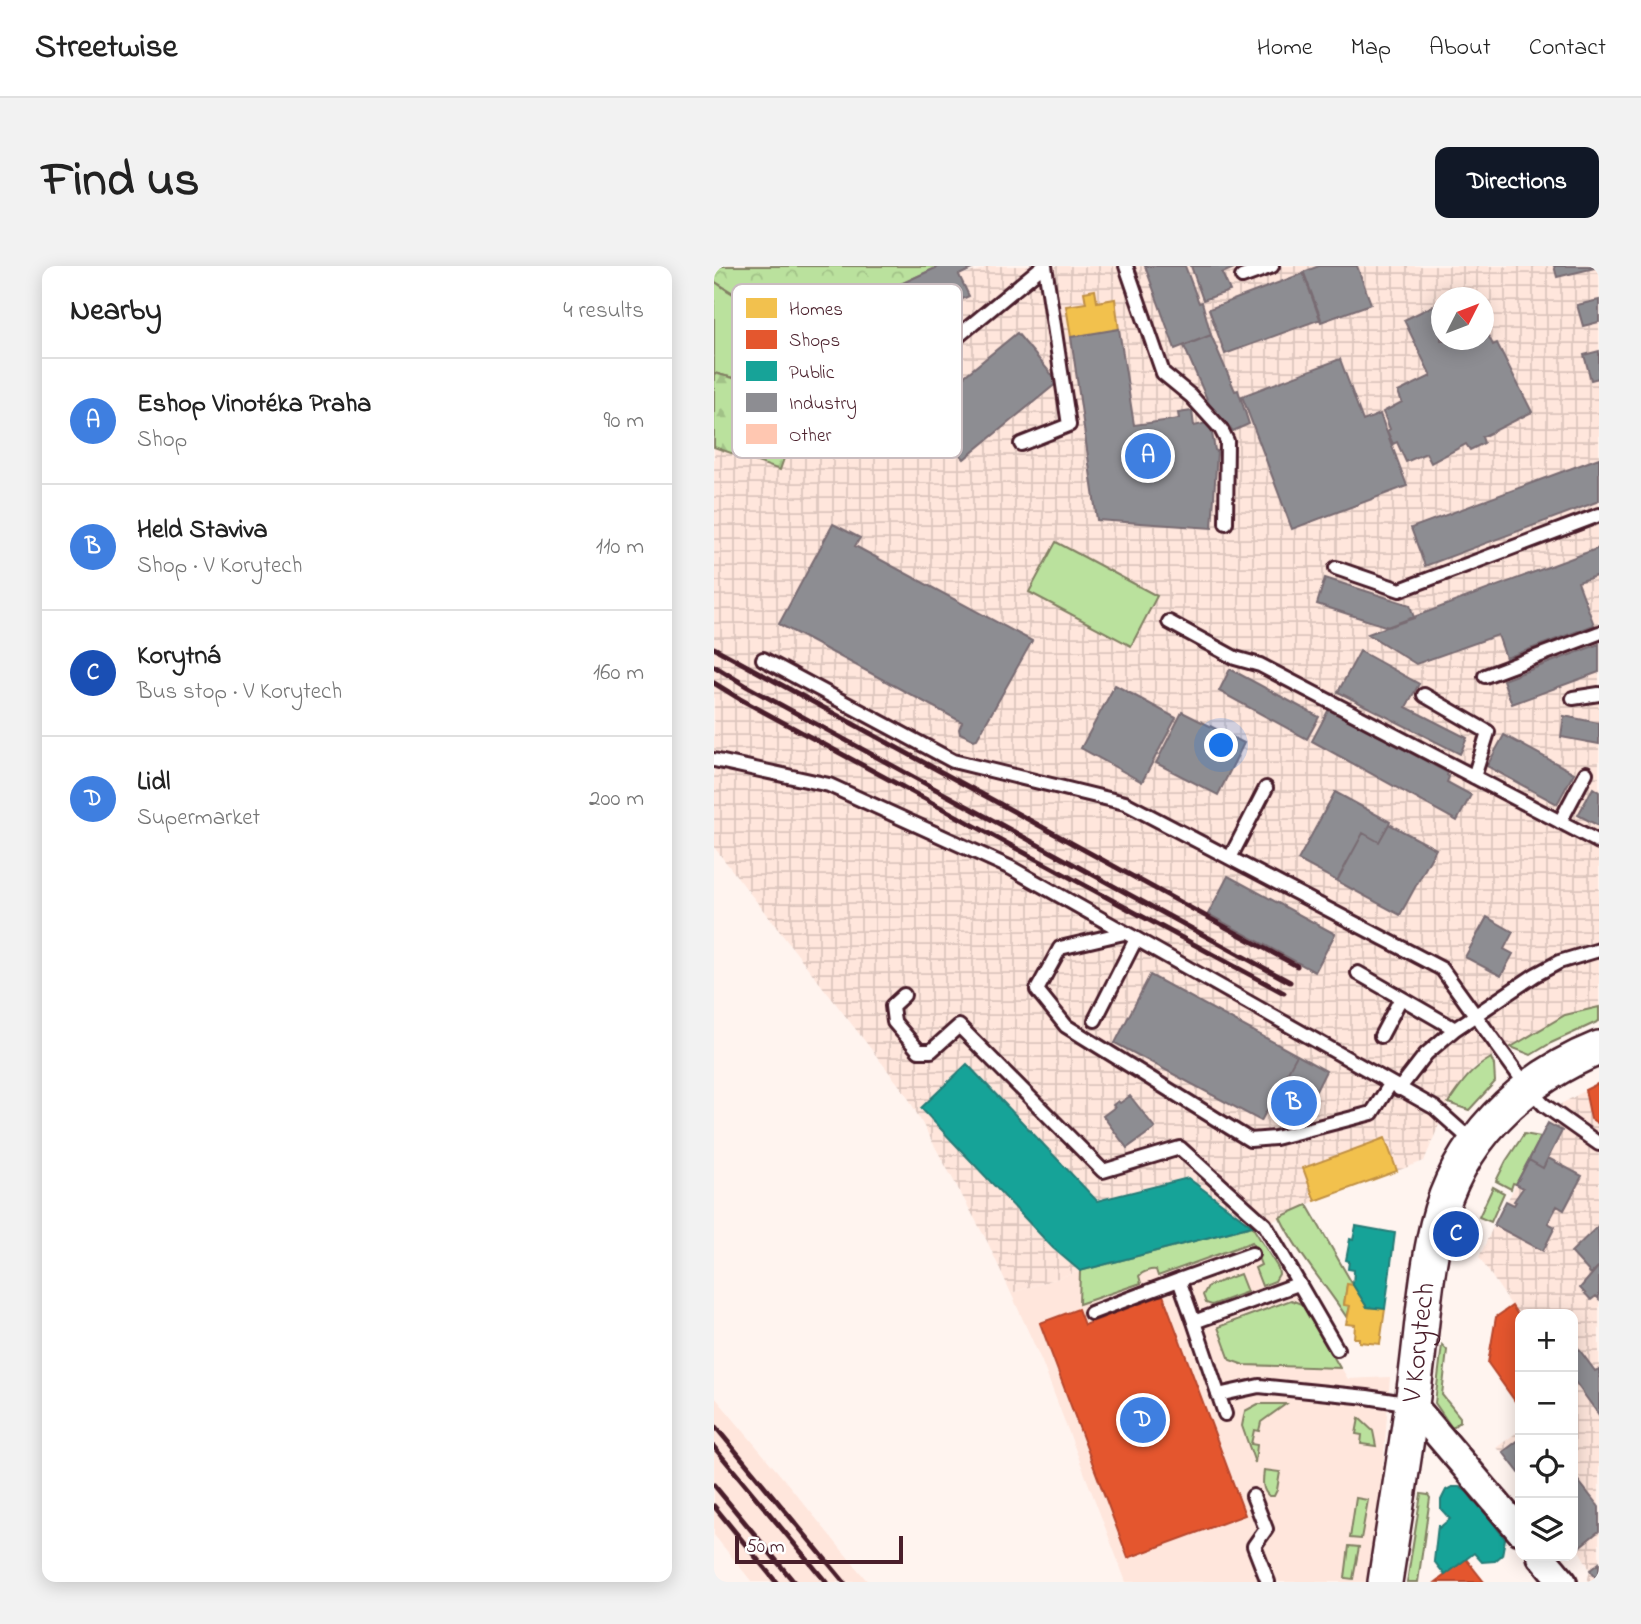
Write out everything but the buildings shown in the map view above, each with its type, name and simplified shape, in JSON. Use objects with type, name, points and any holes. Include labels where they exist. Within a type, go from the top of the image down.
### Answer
[{"type":"street","name":"V Korytech","points":[[1385,1582],[1437,1224],[1451,1184],[1473,1142],[1488,1124],[1528,1088],[1562,1066],[1599,1048]]},
{"type":"street","points":[[1412,1404],[1515,1525]]},
{"type":"street","points":[[1545,1561],[1562,1582]]},
{"type":"lane","points":[[962,333],[1044,266]]},
{"type":"lane","points":[[1021,444],[1069,425],[1044,266]]},
{"type":"lane","points":[[1126,266],[1163,373],[1191,396],[1221,429],[1227,441],[1226,523]]},
{"type":"lane","points":[[1242,277],[1272,266]]},
{"type":"lane","points":[[1336,568],[1400,590],[1599,514]]},
{"type":"lane","points":[[1169,622],[1235,658],[1260,665],[1599,842]]},
{"type":"lane","points":[[1485,676],[1599,633]]},
{"type":"lane","points":[[763,659],[953,761],[1125,803],[1442,969],[1528,1088],[1544,1105],[1599,1144]]},
{"type":"lane","points":[[1573,698],[1599,694]]},
{"type":"lane","points":[[1423,695],[1488,732],[1474,777]]},
{"type":"lane","points":[[714,760],[829,785],[1011,869],[1434,1108],[1473,1142]]},
{"type":"lane","points":[[1560,822],[1586,773]]},
{"type":"lane","points":[[1230,858],[1266,788]]},
{"type":"lane","points":[[1124,933],[1060,948],[1037,990],[1066,1026],[1250,1140],[1275,1138],[1372,1113],[1426,1054],[1455,1029],[1535,975],[1559,962],[1599,950]]},
{"type":"lane","points":[[1095,1020],[1136,939]]},
{"type":"lane","points":[[1359,974],[1455,1029]]},
{"type":"lane","points":[[904,995],[892,1006],[894,1022],[919,1051],[931,1051],[959,1026],[1103,1171],[1180,1148],[1265,1225],[1336,1349]]},
{"type":"lane","points":[[1381,1036],[1401,998]]},
{"type":"lane","points":[[1091,1313],[1252,1254]]},
{"type":"lane","points":[[1179,1280],[1225,1414]]},
{"type":"lane","points":[[1194,1322],[1298,1284]]},
{"type":"lane","points":[[1218,1395],[1259,1386],[1412,1404]]},
{"type":"lane","points":[[1254,1496],[1266,1529],[1254,1546],[1268,1582]]},
{"type":"shaded area","points":[[940,266],[978,266],[959,275],[984,269],[983,266],[1599,266],[1599,1007],[1565,1015],[1475,1067],[1448,1103],[1424,1161],[1315,1201],[1265,1225],[1080,1271],[1011,1293],[987,1241],[906,1094],[714,847],[714,447],[732,453],[732,458],[746,458],[780,470],[784,458],[962,458],[962,284],[900,284]]},
{"type":"shaded area","points":[[1599,1083],[1599,1582],[1587,1582],[1590,1570],[1578,1548],[1578,1309],[1515,1309],[1515,1401],[1488,1363],[1496,1317],[1511,1305],[1479,1257],[1559,1105]]},
{"type":"shaded area","points":[[1252,1226],[1348,1379],[1390,1377],[1381,1492],[1367,1582],[1126,1582],[1042,1362],[1011,1293],[1080,1271]]},
{"type":"shaded area","points":[[714,1396],[868,1582],[752,1582],[714,1535]]},
{"type":"shaded area","points":[[1515,1434],[1515,1468],[1503,1452],[1496,1448]]},
{"type":"green space","points":[[714,266],[940,266],[901,284],[732,284],[732,292],[714,281]]},
{"type":"green space","points":[[714,281],[732,293],[732,378],[714,373]]},
{"type":"green space","points":[[714,373],[732,378],[732,453],[714,447]]},
{"type":"green space","points":[[746,458],[784,458],[780,470]]},
{"type":"green space","points":[[1056,542],[1157,596],[1131,646],[1029,592]]},
{"type":"green space","points":[[1599,1007],[1599,1021],[1531,1055],[1511,1047],[1565,1015]]},
{"type":"green space","points":[[1491,1058],[1495,1082],[1469,1110],[1448,1103],[1472,1073]]},
{"type":"green space","points":[[1524,1134],[1541,1137],[1511,1189],[1496,1181]]},
{"type":"green space","points":[[1493,1187],[1504,1193],[1491,1222],[1479,1217]]},
{"type":"green space","points":[[1307,1205],[1353,1285],[1347,1285],[1344,1304],[1350,1306],[1347,1318],[1303,1256],[1280,1217]]},
{"type":"green space","points":[[1252,1226],[1278,1268],[1279,1274],[1275,1281],[1262,1286],[1255,1268],[1261,1265],[1252,1242],[1158,1276],[1156,1270],[1147,1271],[1139,1276],[1141,1283],[1079,1304],[1080,1271]]},
{"type":"green space","points":[[1240,1274],[1247,1292],[1212,1305],[1206,1303],[1203,1295],[1208,1286]]},
{"type":"green space","points":[[1291,1300],[1304,1305],[1340,1368],[1244,1365],[1230,1360],[1218,1327]]},
{"type":"green space","points":[[1442,1345],[1447,1350],[1442,1395],[1460,1417],[1460,1421],[1452,1428],[1435,1403]]},
{"type":"green space","points":[[1258,1404],[1286,1404],[1261,1422],[1259,1431],[1254,1430],[1251,1444],[1257,1445],[1255,1463],[1242,1426],[1245,1411]]},
{"type":"green space","points":[[1359,1418],[1373,1431],[1376,1446],[1361,1444],[1362,1435],[1356,1434]]},
{"type":"green space","points":[[1264,1470],[1280,1472],[1274,1496],[1269,1496],[1265,1490]]},
{"type":"green space","points":[[1421,1494],[1430,1498],[1418,1582],[1407,1582]]},
{"type":"green space","points":[[1356,1498],[1368,1500],[1361,1539],[1350,1538]]},
{"type":"green space","points":[[1349,1546],[1359,1547],[1353,1579],[1345,1578]]},
{"type":"railway","points":[[714,648],[1297,966]]},
{"type":"railway","points":[[714,666],[1290,982]]},
{"type":"railway","points":[[714,683],[1284,993]]},
{"type":"railway","points":[[714,1425],[844,1582]]},
{"type":"railway","points":[[714,1447],[826,1582]]},
{"type":"railway","points":[[714,1485],[794,1582]]},
{"type":"railway","points":[[714,1506],[776,1582]]},
{"type":"place","name":"Eshop Vinotéka Praha","points":[[1148,456]]},
{"type":"place","name":"Held Staviva","points":[[1294,1103]]},
{"type":"place","name":"Korytná","points":[[1456,1234]]},
{"type":"place","name":"Lidl","points":[[1143,1420]]}]
